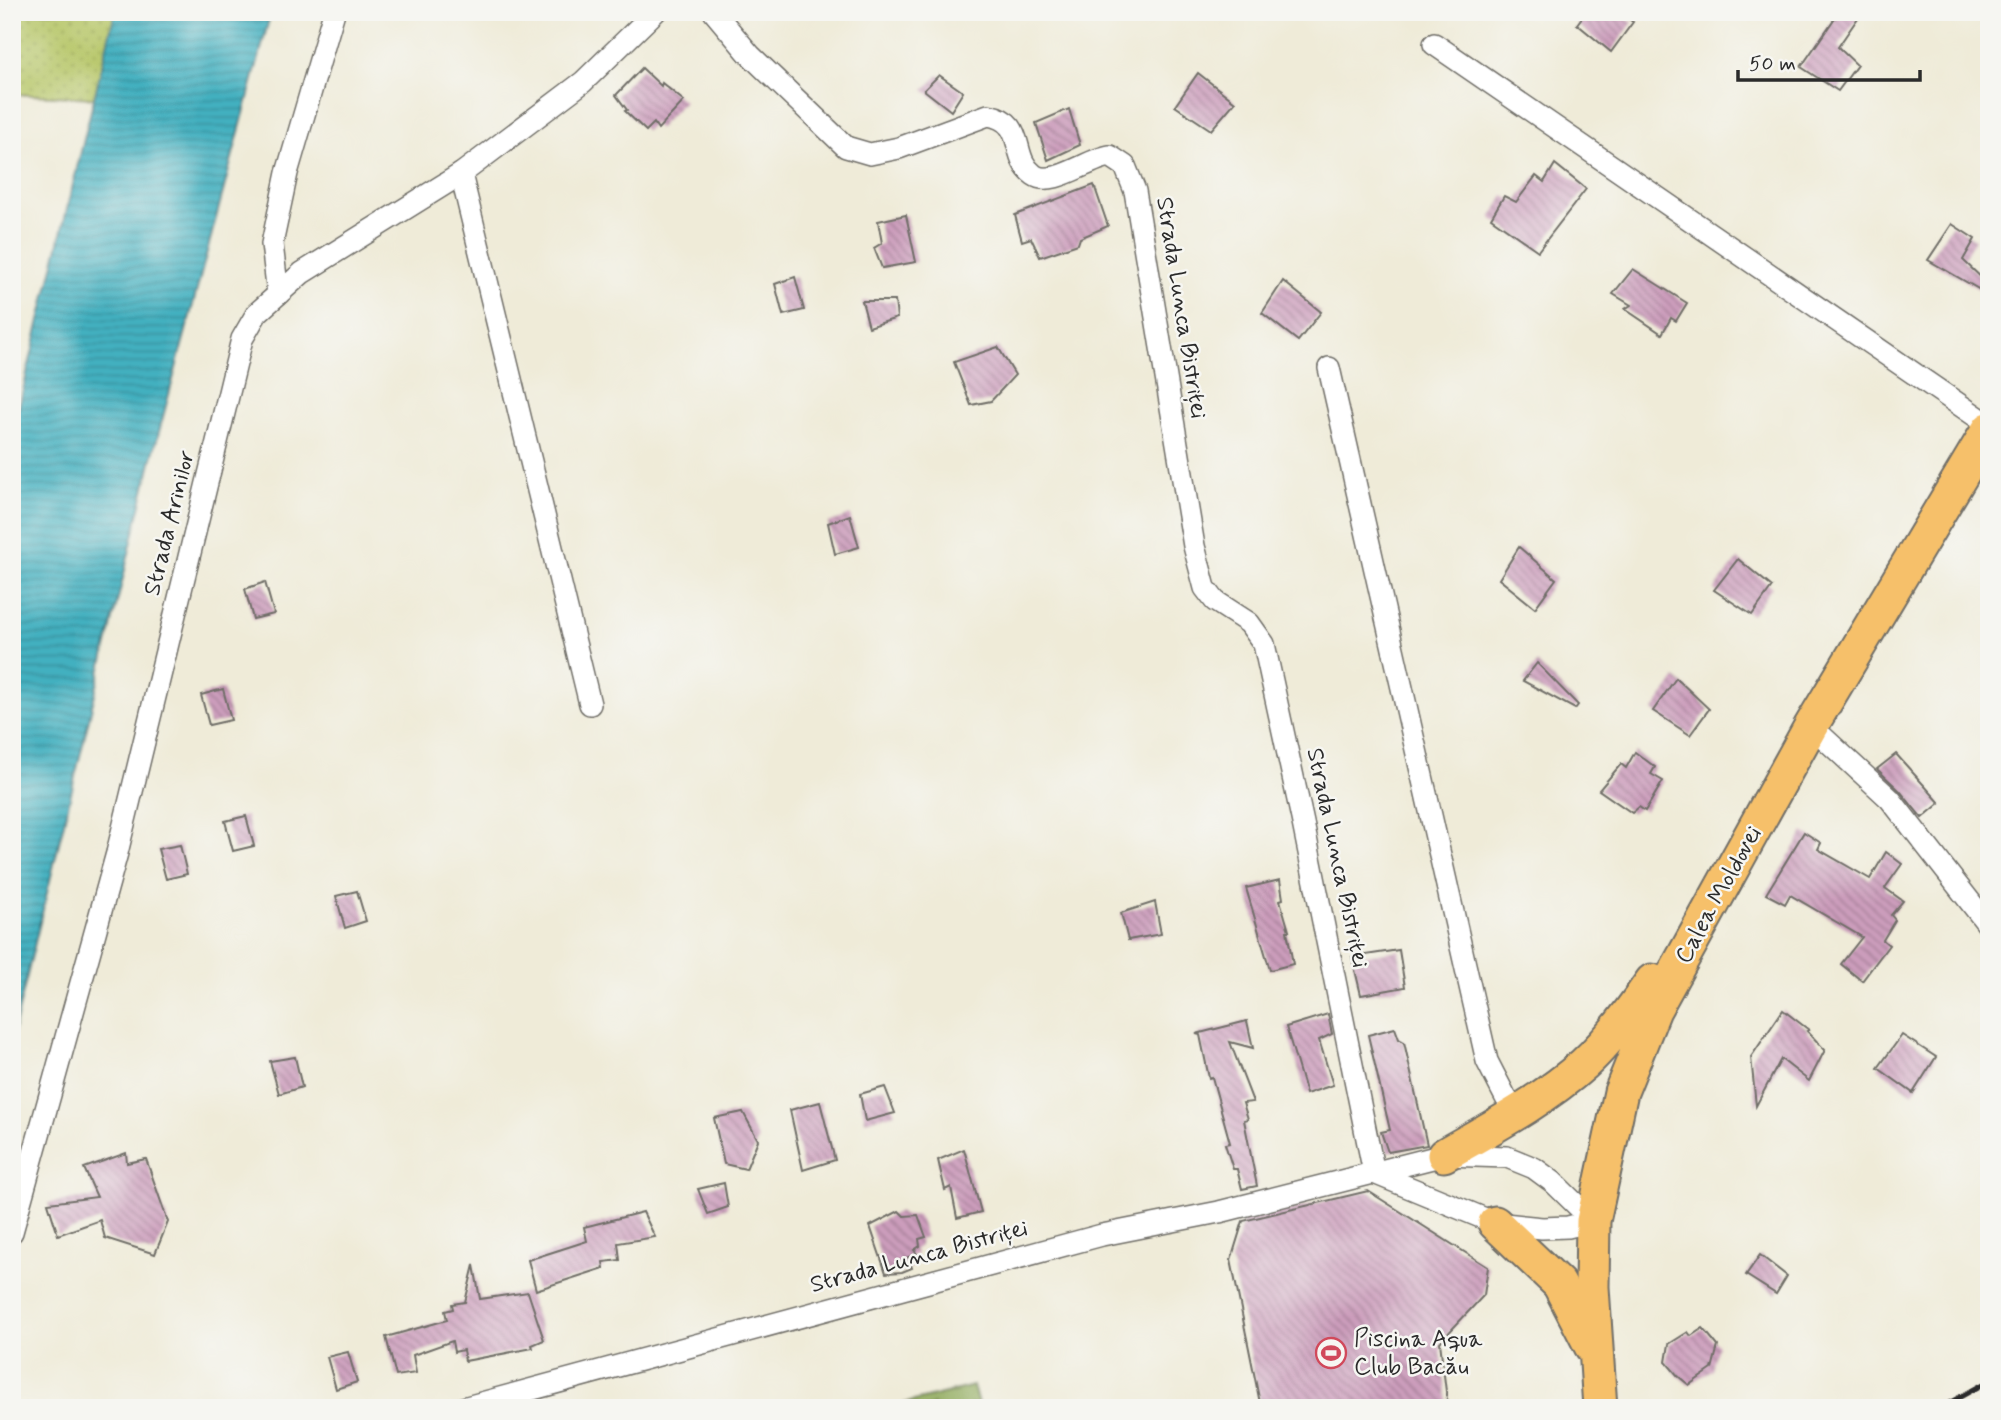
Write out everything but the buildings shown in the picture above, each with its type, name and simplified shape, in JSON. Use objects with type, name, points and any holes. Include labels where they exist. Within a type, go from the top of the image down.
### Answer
[{"type":"main road","name":"Calea Moldovei","points":[[1600,1408],[1592,1287],[1593,1221],[1625,1080],[1654,1010],[1811,726],[1989,427]]},
{"type":"main road","points":[[1444,1155],[1518,1112],[1583,1064],[1630,1013],[1743,853]]},
{"type":"main road","points":[[1495,1223],[1559,1284],[1596,1355]]},
{"type":"street","points":[[278,294],[272,244],[287,173],[334,12]]},
{"type":"street","name":"Strada Arinilor","points":[[12,1231],[117,853],[242,339],[257,313],[302,273],[461,174],[583,82],[655,12]]},
{"type":"street","name":"Strada Lunca Bistriței","points":[[463,1408],[1102,1235],[1219,1212],[1374,1173],[1264,644],[1249,623],[1215,601],[1205,587],[1194,547],[1135,191],[1125,166],[1110,156],[1099,158],[1048,180],[1040,178],[1031,173],[1012,127],[1002,118],[988,115],[900,148],[870,154],[846,147],[750,55],[714,12]]},
{"type":"street","points":[[1434,44],[1989,427]]},
{"type":"street","points":[[461,174],[590,704]]},
{"type":"street","points":[[1329,368],[1487,1061],[1506,1098],[1518,1112]]},
{"type":"street","points":[[1811,726],[1890,799],[1989,926]]},
{"type":"street","points":[[1374,1173],[1444,1155],[1507,1157],[1534,1168],[1553,1182],[1593,1221]]},
{"type":"street","points":[[1374,1173],[1495,1223],[1542,1228],[1568,1227],[1593,1221]]},
{"type":"green space","points":[[12,12],[115,12],[95,98],[12,94]]},
{"type":"green space","points":[[973,1386],[979,1408],[887,1408]]},
{"type":"water","points":[[115,12],[271,12],[151,462],[12,1038],[12,435]]},
{"type":"railway","points":[[1940,1408],[1989,1381]]},
{"type":"place","name":"Piscina Aqua Club Bacău","points":[[1331,1353]]}]
